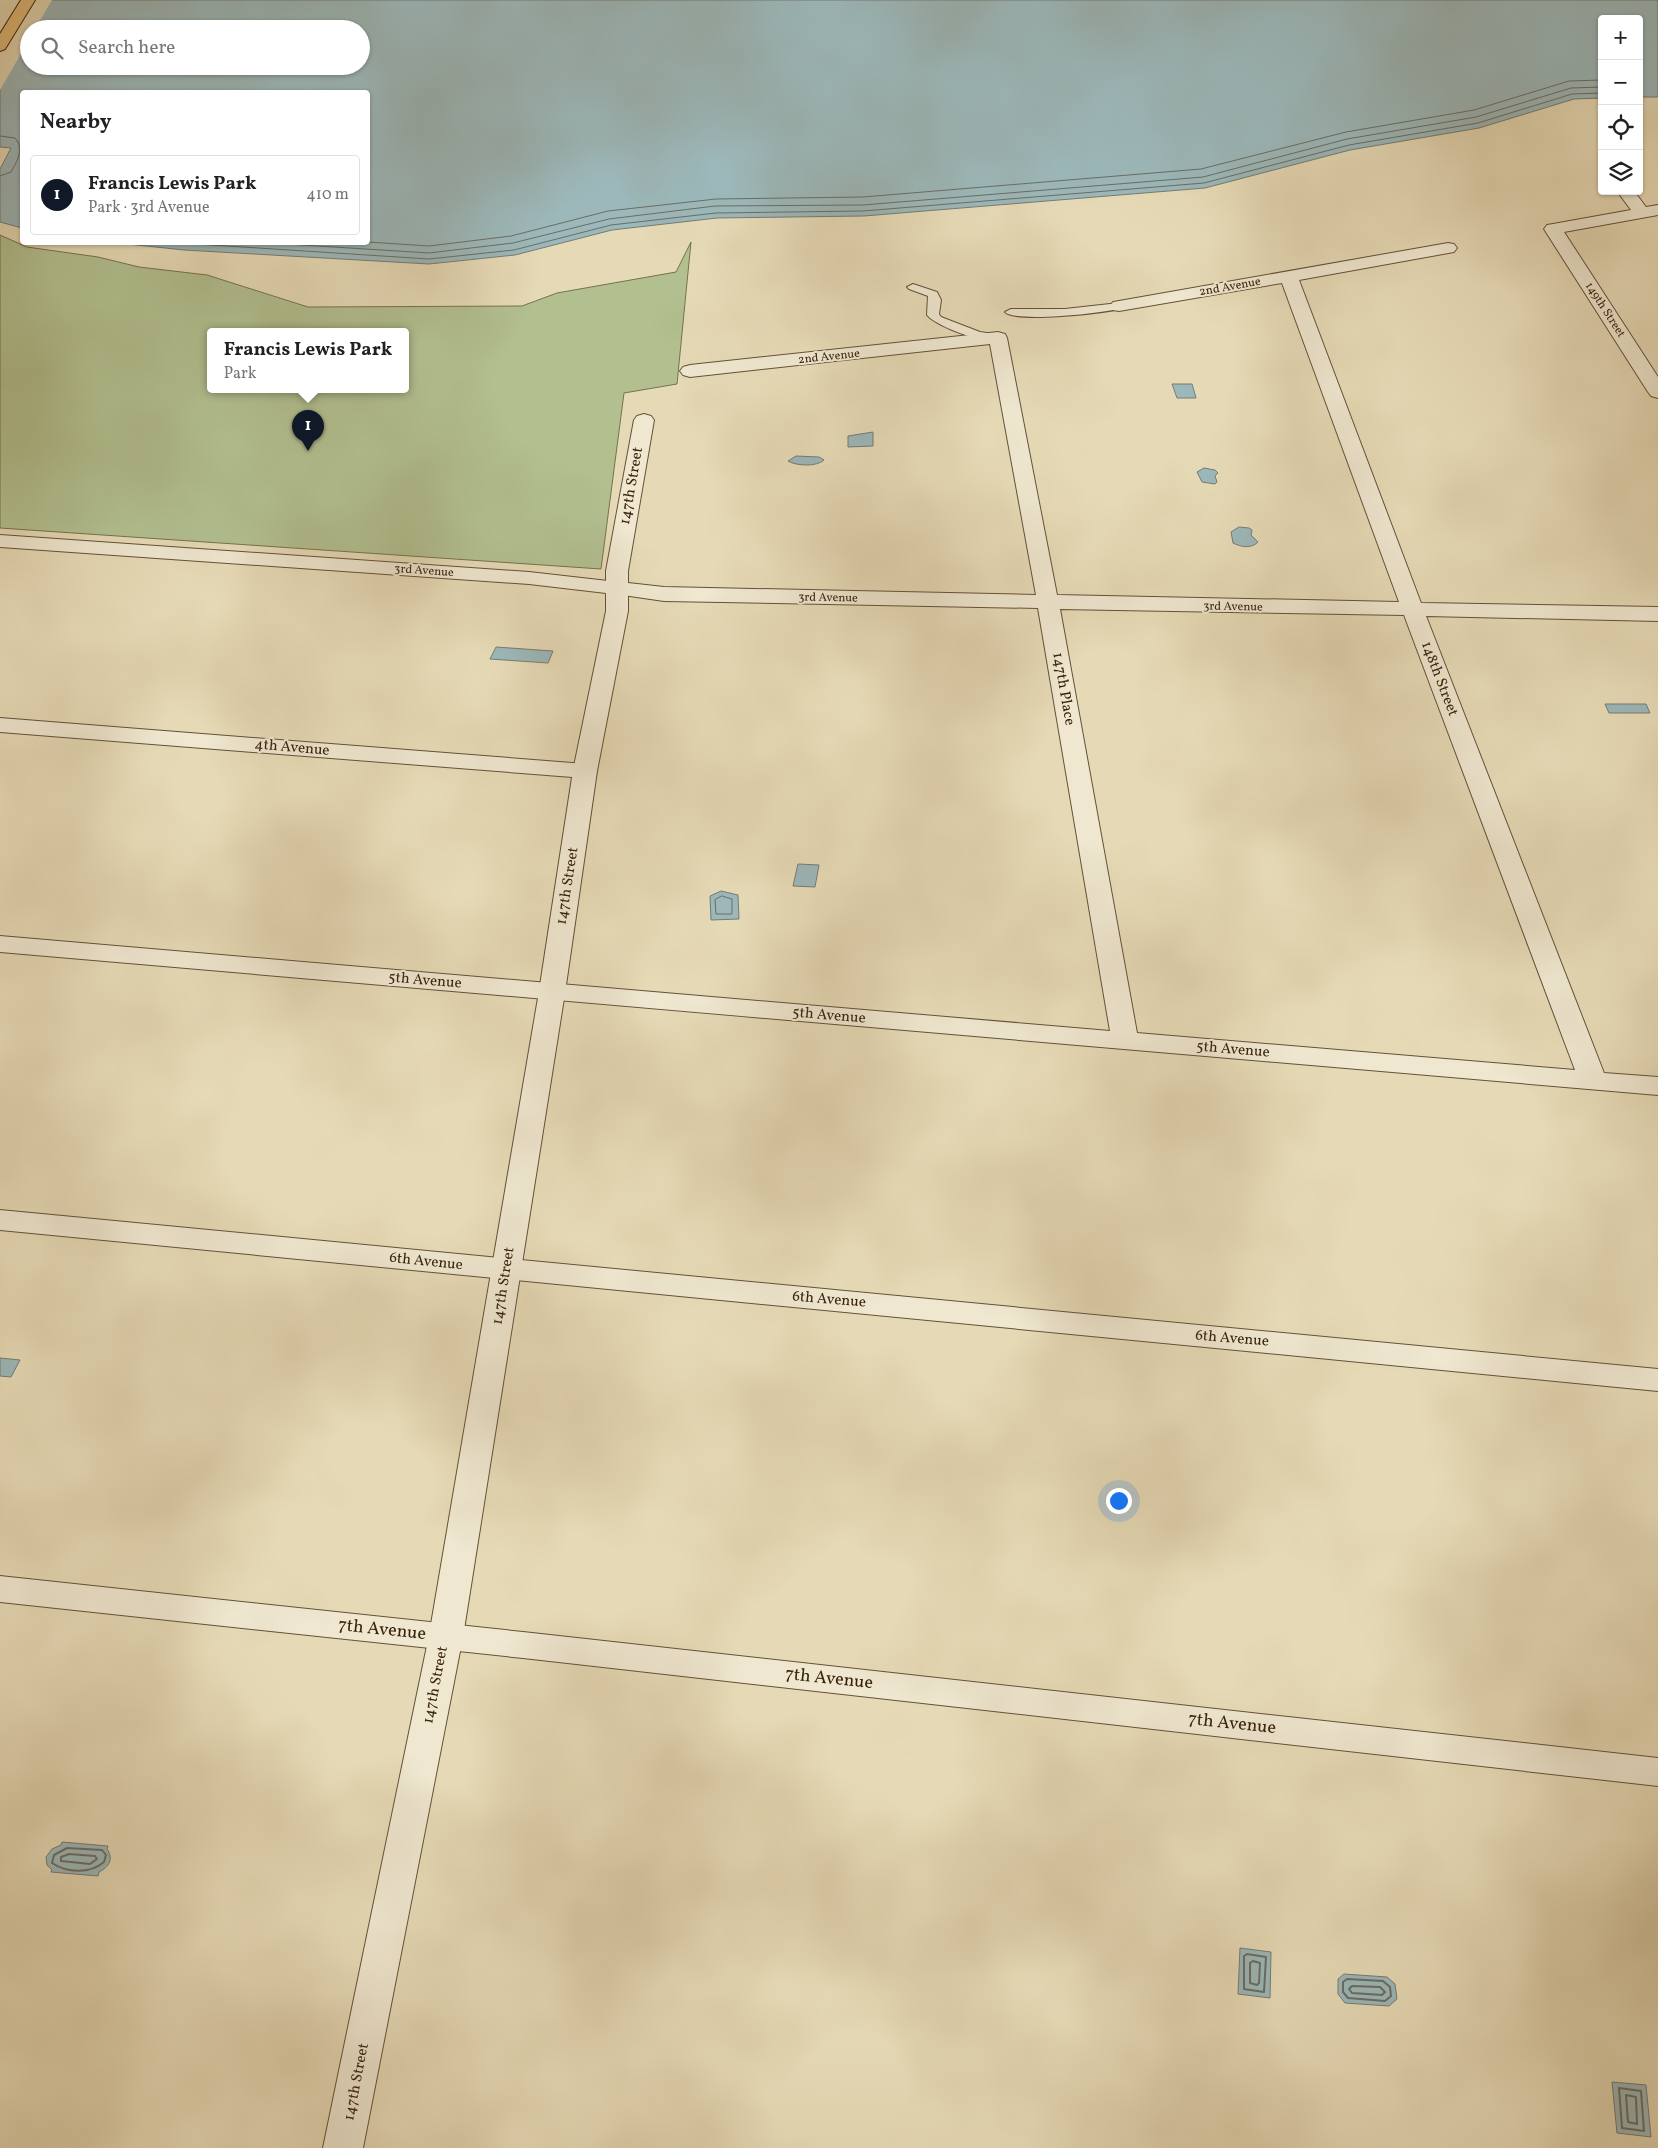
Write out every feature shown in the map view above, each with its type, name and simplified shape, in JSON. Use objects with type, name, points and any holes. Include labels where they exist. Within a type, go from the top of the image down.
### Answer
[{"type":"highway","points":[[0,46],[28,0]]},
{"type":"street","points":[[1630,195],[1650,211]]},
{"type":"street","name":"149th Street","points":[[1650,211],[1553,229],[1658,392]]},
{"type":"street","name":"2nd Avenue","points":[[1119,306],[1448,248]]},
{"type":"street","name":"148th Street","points":[[1289,276],[1413,610],[1592,1081]]},
{"type":"street","name":"2nd Avenue","points":[[690,372],[998,338]]},
{"type":"street","name":"147th Place","points":[[998,338],[1048,603],[1124,1041]]},
{"type":"street","name":"147th Street","points":[[343,2148],[446,1636],[552,992],[585,771],[617,611],[617,571],[644,420]]},
{"type":"street","name":"3rd Avenue","points":[[0,541],[528,578],[664,594],[1658,614]]},
{"type":"street","name":"4th Avenue","points":[[0,725],[585,771]]},
{"type":"street","name":"5th Avenue","points":[[0,944],[1658,1086]]},
{"type":"street","name":"6th Avenue","points":[[0,1220],[1658,1380]]},
{"type":"street","name":"7th Avenue","points":[[0,1589],[446,1636],[1658,1772]]},
{"type":"lane","points":[[913,287],[933,294],[935,300],[933,315],[937,319],[978,335],[998,338]]},
{"type":"lane","name":"2nd Avenue","points":[[1012,312],[1080,313],[1119,306]]},
{"type":"green space","points":[[0,235],[27,247],[98,257],[139,267],[207,275],[308,307],[522,306],[557,293],[676,272],[691,242],[677,384],[624,393],[601,569],[0,528]]},
{"type":"water","points":[[0,0],[1658,0],[1658,97],[1643,97],[1643,15],[1598,15],[1598,98],[1574,99],[1479,128],[1350,150],[1205,188],[864,216],[717,218],[612,230],[515,255],[429,264],[184,250],[137,245],[370,245],[370,90],[20,90],[20,227],[0,222],[0,169],[11,148],[0,147]]},
{"type":"water","points":[[1172,384],[1192,384],[1196,398],[1177,398]]},
{"type":"water","points":[[873,432],[873,446],[848,447],[848,436]]},
{"type":"water","points":[[796,456],[819,457],[824,460],[817,464],[806,465],[788,461]]},
{"type":"water","points":[[1204,468],[1215,470],[1218,473],[1215,476],[1217,482],[1215,484],[1202,482],[1197,472]]},
{"type":"water","points":[[1239,527],[1252,530],[1251,535],[1258,542],[1246,547],[1233,543],[1231,532]]},
{"type":"water","points":[[496,647],[553,651],[548,663],[490,659]]},
{"type":"water","points":[[1605,704],[1646,704],[1650,713],[1609,713]]},
{"type":"water","points":[[798,864],[819,865],[815,887],[793,886]]},
{"type":"water","points":[[721,891],[738,895],[739,919],[711,920],[710,896]]},
{"type":"water","points":[[0,1358],[20,1360],[11,1377],[0,1376]]},
{"type":"water","points":[[62,1842],[108,1846],[109,1862],[99,1872],[98,1876],[51,1872],[52,1870],[47,1865],[46,1857],[52,1849],[61,1845]]},
{"type":"water","points":[[1240,1948],[1271,1952],[1270,1998],[1238,1994]]},
{"type":"water","points":[[1344,1974],[1387,1977],[1395,1984],[1397,1999],[1389,2006],[1345,2003],[1338,1994],[1338,1979]]},
{"type":"water","points":[[1612,2082],[1646,2085],[1651,2137],[1617,2133]]},
{"type":"pier","points":[[0,0],[52,0],[40,20],[20,20],[20,56],[0,90]]},
{"type":"place","name":"Francis Lewis Park","points":[[308,451]]}]
